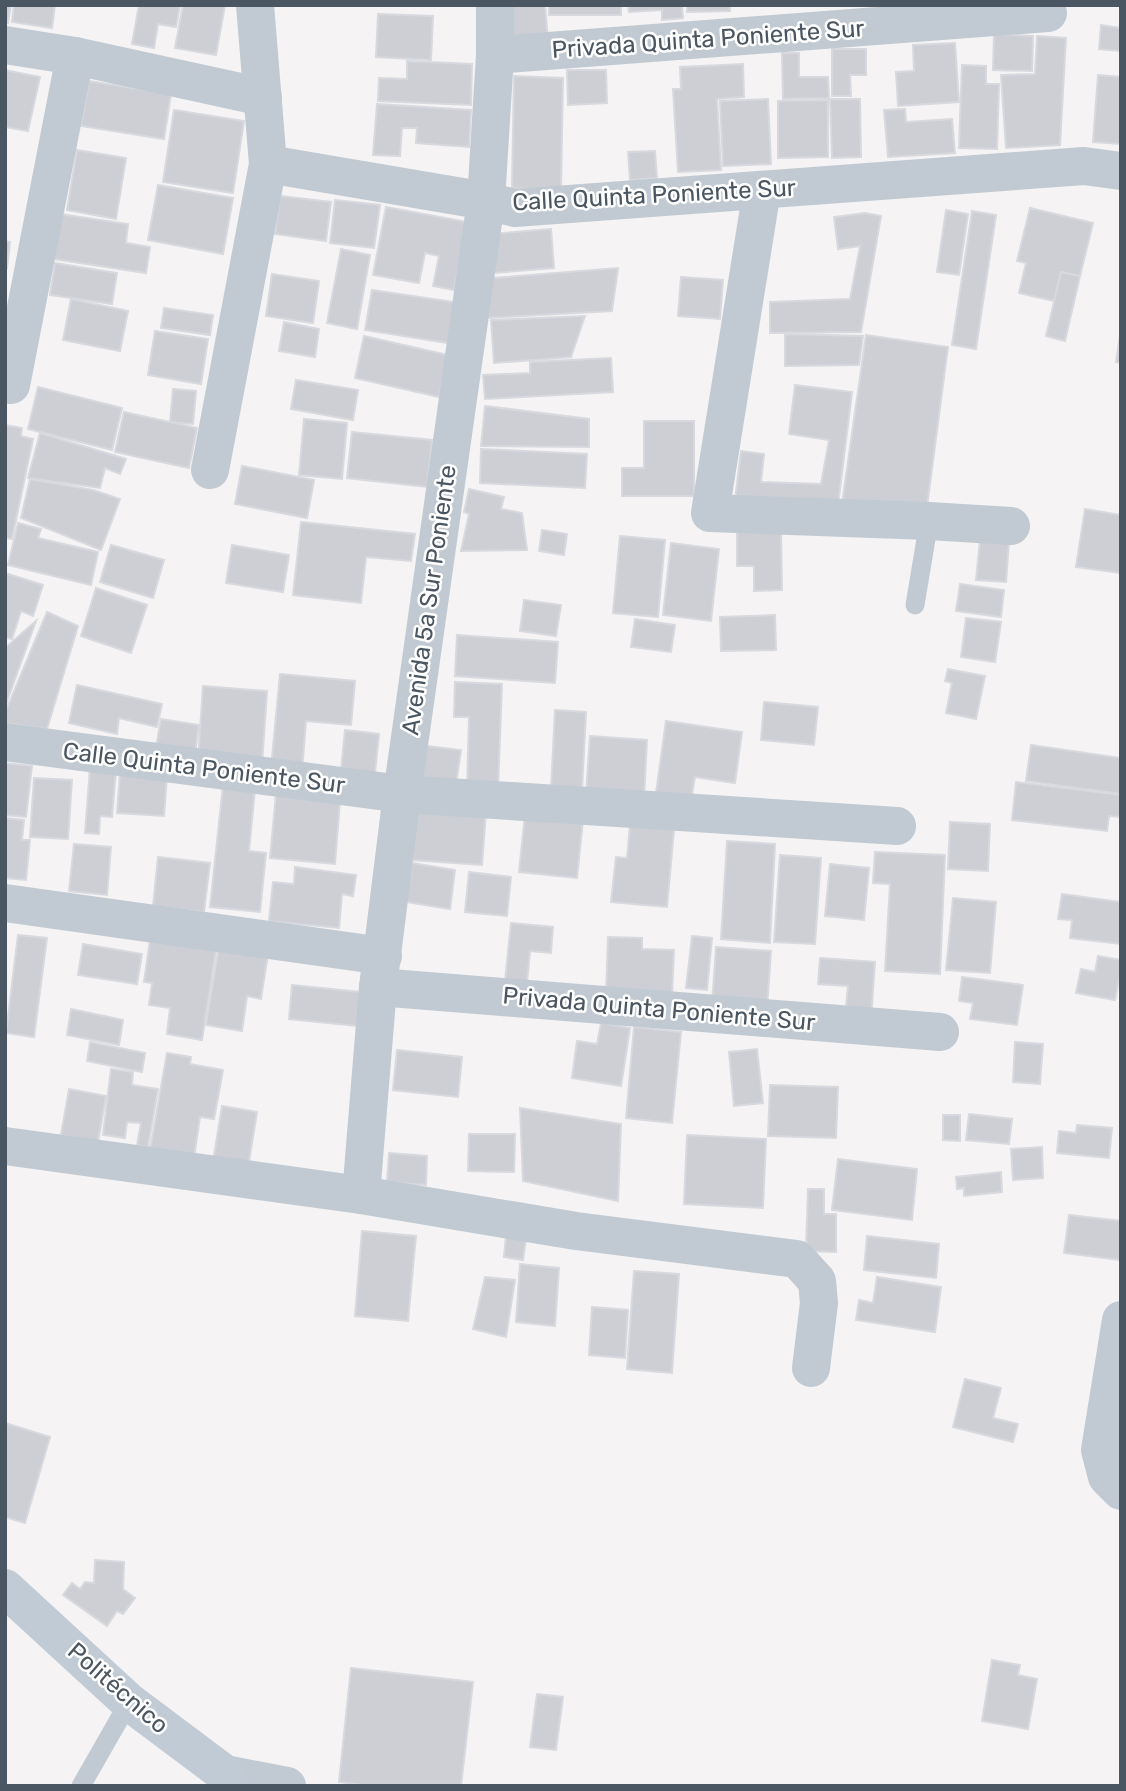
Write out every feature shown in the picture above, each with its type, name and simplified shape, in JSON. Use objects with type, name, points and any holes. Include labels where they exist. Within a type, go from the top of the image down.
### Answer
[{"type":"street","points":[[210,470],[268,164],[255,5]]},
{"type":"street","name":"Avenida 5a Sur Poniente","points":[[361,1195],[380,971],[402,794],[486,201],[495,55],[495,5]]},
{"type":"street","name":"Privada Quinta Poniente Sur","points":[[495,55],[1048,13]]},
{"type":"street","points":[[5,46],[75,56],[263,97]]},
{"type":"street","points":[[11,385],[75,56]]},
{"type":"street","name":"Calle Quinta Poniente Sur","points":[[268,164],[515,208],[1084,166],[1121,171]]},
{"type":"street","points":[[762,190],[710,513],[929,520],[1011,526]]},
{"type":"street","name":"Calle Quinta Poniente Sur","points":[[5,742],[402,794]]},
{"type":"street","points":[[402,794],[897,826]]},
{"type":"street","points":[[5,903],[380,971]]},
{"type":"street","name":"Privada Quinta Poniente Sur","points":[[380,971],[940,1031]]},
{"type":"street","points":[[5,1146],[361,1195],[576,1231],[797,1259],[817,1282],[819,1303],[811,1368]]},
{"type":"street","points":[[1114,1484],[1100,1450],[1121,1320]]},
{"type":"street","name":"Politécnico","points":[[5,1588],[128,1702],[228,1780]]},
{"type":"street","points":[[228,1780],[287,1786]]},
{"type":"lane","points":[[915,605],[929,520]]},
{"type":"lane","points":[[81,1786],[128,1702]]},
{"type":"building","points":[[5,5],[11,5],[8,23],[5,22]]},
{"type":"building","points":[[14,5],[55,5],[52,28],[12,22]]},
{"type":"building","points":[[139,5],[180,5],[176,27],[158,24],[154,48],[132,44]]},
{"type":"building","points":[[183,5],[225,5],[216,55],[175,48]]},
{"type":"building","points":[[504,5],[545,5],[548,40],[507,42]]},
{"type":"building","points":[[549,5],[621,5],[621,15],[549,15]]},
{"type":"building","points":[[628,5],[682,5],[683,18],[662,20],[662,10],[629,12]]},
{"type":"building","points":[[687,5],[730,5],[730,11],[687,12]]},
{"type":"building","points":[[378,14],[433,16],[431,60],[376,57]]},
{"type":"building","points":[[1101,25],[1121,28],[1121,51],[1099,49]]},
{"type":"building","points":[[994,34],[1033,36],[1032,71],[993,70]]},
{"type":"building","points":[[1037,36],[1066,38],[1060,145],[1006,148],[1001,75],[1035,74]]},
{"type":"building","points":[[955,43],[959,102],[898,106],[896,72],[914,71],[913,45]]},
{"type":"building","points":[[832,49],[866,49],[866,75],[850,75],[851,96],[832,96]]},
{"type":"building","points":[[782,53],[799,53],[799,77],[828,77],[829,98],[783,99]]},
{"type":"building","points":[[407,61],[472,64],[471,105],[378,101],[379,78],[407,79]]},
{"type":"building","points":[[743,64],[744,97],[717,99],[721,170],[678,172],[673,89],[681,89],[680,67]]},
{"type":"building","points":[[962,65],[986,66],[986,84],[999,84],[997,149],[959,148]]},
{"type":"building","points":[[5,70],[40,77],[28,131],[5,127]]},
{"type":"building","points":[[567,70],[606,70],[607,103],[568,105]]},
{"type":"building","points":[[1098,75],[1121,77],[1121,144],[1093,142]]},
{"type":"building","points":[[514,76],[563,78],[561,190],[512,188]]},
{"type":"building","points":[[89,81],[171,94],[164,139],[81,126]]},
{"type":"building","points":[[768,99],[771,164],[723,166],[720,101]]},
{"type":"building","points":[[830,99],[860,99],[861,157],[832,158]]},
{"type":"building","points":[[828,100],[828,157],[778,158],[778,101]]},
{"type":"building","points":[[377,104],[471,110],[469,147],[416,143],[417,128],[402,128],[400,156],[373,155]]},
{"type":"building","points":[[905,109],[906,122],[952,119],[955,153],[888,157],[884,110]]},
{"type":"building","points":[[174,110],[244,121],[233,193],[163,182]]},
{"type":"building","points":[[77,150],[126,158],[116,219],[67,210]]},
{"type":"building","points":[[655,151],[657,178],[630,180],[628,152]]},
{"type":"building","points":[[158,185],[233,198],[223,254],[148,240]]},
{"type":"building","points":[[280,196],[331,202],[326,241],[275,234]]},
{"type":"building","points":[[335,200],[380,205],[374,248],[330,243]]},
{"type":"building","points":[[386,207],[467,222],[454,290],[433,286],[439,256],[425,253],[419,283],[373,275]]},
{"type":"building","points":[[1030,208],[1093,223],[1080,276],[1061,272],[1054,301],[1019,293],[1026,263],[1017,261]]},
{"type":"building","points":[[946,210],[968,214],[959,275],[937,272]]},
{"type":"building","points":[[972,211],[996,215],[976,349],[952,345]]},
{"type":"building","points":[[865,213],[881,216],[861,332],[770,333],[770,302],[850,299],[860,246],[838,249],[834,217]]},
{"type":"building","points":[[60,214],[128,224],[126,243],[150,247],[146,273],[53,259]]},
{"type":"building","points":[[551,229],[554,268],[494,273],[491,234]]},
{"type":"building","points":[[5,241],[10,242],[7,268],[5,268]]},
{"type":"building","points":[[341,249],[370,255],[357,329],[327,323]]},
{"type":"building","points":[[55,263],[117,273],[112,304],[50,295]]},
{"type":"building","points":[[618,268],[612,311],[488,318],[493,278]]},
{"type":"building","points":[[1061,272],[1080,276],[1065,341],[1046,336]]},
{"type":"building","points":[[272,274],[319,281],[313,323],[266,316]]},
{"type":"building","points":[[681,277],[723,280],[720,319],[678,316]]},
{"type":"building","points":[[372,290],[454,302],[448,343],[365,330]]},
{"type":"building","points":[[71,299],[128,311],[120,351],[63,340]]},
{"type":"building","points":[[164,308],[213,315],[210,335],[161,328]]},
{"type":"building","points":[[585,316],[571,357],[494,363],[491,320]]},
{"type":"building","points":[[284,322],[319,329],[315,357],[279,351]]},
{"type":"building","points":[[155,331],[208,339],[201,384],[148,375]]},
{"type":"building","points":[[785,334],[863,336],[859,365],[785,366]]},
{"type":"building","points":[[866,335],[948,347],[926,514],[841,511]]},
{"type":"building","points":[[364,336],[448,355],[439,397],[355,378]]},
{"type":"building","points":[[1121,336],[1121,363],[1116,362]]},
{"type":"building","points":[[611,358],[613,392],[485,399],[483,375],[530,373],[530,362]]},
{"type":"building","points":[[296,380],[358,390],[353,420],[291,409]]},
{"type":"building","points":[[795,385],[852,392],[838,505],[735,500],[741,451],[764,454],[761,482],[821,484],[829,440],[789,434]]},
{"type":"building","points":[[38,387],[122,408],[112,450],[28,429]]},
{"type":"building","points":[[173,389],[196,391],[193,424],[170,422]]},
{"type":"building","points":[[485,406],[589,419],[589,447],[481,446]]},
{"type":"building","points":[[124,412],[197,428],[189,468],[115,452]]},
{"type":"building","points":[[304,419],[347,423],[342,479],[299,475]]},
{"type":"building","points":[[644,421],[694,421],[694,496],[622,496],[622,468],[644,468]]},
{"type":"building","points":[[5,425],[22,428],[21,436],[33,439],[12,539],[5,538]]},
{"type":"building","points":[[352,432],[432,440],[427,487],[347,478]]},
{"type":"building","points":[[40,433],[126,459],[120,474],[105,468],[100,488],[28,478]]},
{"type":"building","points":[[481,449],[587,454],[585,488],[480,483]]},
{"type":"building","points":[[242,466],[314,480],[307,518],[235,504]]},
{"type":"building","points":[[30,479],[93,490],[120,499],[101,550],[21,518]]},
{"type":"building","points":[[469,489],[504,497],[501,509],[522,513],[527,550],[461,551],[469,514],[464,512]]},
{"type":"building","points":[[1085,509],[1121,515],[1121,573],[1076,567]]},
{"type":"building","points":[[301,522],[415,534],[411,561],[366,557],[361,603],[293,595]]},
{"type":"building","points":[[18,523],[41,529],[38,538],[98,552],[91,585],[8,565]]},
{"type":"building","points":[[781,528],[782,590],[754,591],[754,566],[737,566],[737,529]]},
{"type":"building","points":[[542,530],[567,534],[564,555],[539,551]]},
{"type":"building","points":[[620,536],[665,540],[658,617],[613,613]]},
{"type":"building","points":[[980,540],[1009,543],[1006,582],[976,580]]},
{"type":"building","points":[[671,543],[719,549],[711,621],[663,615]]},
{"type":"building","points":[[111,545],[164,560],[153,598],[100,582]]},
{"type":"building","points":[[232,545],[289,555],[283,592],[226,583]]},
{"type":"building","points":[[5,573],[43,585],[33,616],[21,611],[12,639],[5,637]]},
{"type":"building","points":[[960,584],[1004,590],[1001,617],[956,611]]},
{"type":"building","points":[[96,588],[147,605],[131,653],[81,636]]},
{"type":"building","points":[[524,600],[561,605],[556,636],[520,631]]},
{"type":"building","points":[[47,612],[78,626],[47,729],[5,723],[5,713]]},
{"type":"building","points":[[775,615],[776,650],[721,651],[720,617]]},
{"type":"building","points":[[966,618],[1001,622],[995,662],[961,657]]},
{"type":"building","points":[[635,619],[675,625],[671,652],[631,647]]},
{"type":"building","points":[[36,621],[5,707],[5,648]]},
{"type":"building","points":[[457,635],[558,642],[555,683],[455,676]]},
{"type":"building","points":[[948,669],[985,676],[976,719],[946,713],[952,683],[945,681]]},
{"type":"building","points":[[280,674],[355,681],[351,725],[306,721],[302,771],[271,768]]},
{"type":"building","points":[[455,682],[502,684],[498,790],[467,789],[469,717],[454,717]]},
{"type":"building","points":[[77,685],[162,704],[157,727],[119,718],[117,734],[69,723]]},
{"type":"building","points":[[203,686],[267,691],[262,764],[198,760]]},
{"type":"building","points":[[764,702],[818,707],[814,745],[761,740]]},
{"type":"building","points":[[555,710],[586,712],[582,790],[551,789]]},
{"type":"building","points":[[161,719],[199,725],[194,760],[155,754]]},
{"type":"building","points":[[666,721],[742,732],[735,783],[695,777],[690,806],[655,800]]},
{"type":"building","points":[[345,730],[379,734],[375,773],[341,770]]},
{"type":"building","points":[[590,736],[647,740],[644,798],[586,794]]},
{"type":"building","points":[[419,745],[461,750],[456,785],[415,780]]},
{"type":"building","points":[[1031,745],[1121,758],[1121,794],[1026,781]]},
{"type":"building","points":[[5,763],[32,766],[26,817],[5,815]]},
{"type":"building","points":[[90,768],[116,770],[112,817],[100,816],[99,834],[85,833]]},
{"type":"building","points":[[120,773],[167,776],[164,816],[117,813]]},
{"type":"building","points":[[34,778],[72,780],[68,839],[30,837]]},
{"type":"building","points":[[1016,782],[1121,795],[1121,817],[1109,816],[1107,831],[1012,820]]},
{"type":"building","points":[[223,785],[255,789],[249,851],[266,853],[260,912],[210,907]]},
{"type":"building","points":[[276,794],[340,801],[335,864],[270,858]]},
{"type":"building","points":[[416,807],[486,811],[482,865],[412,860]]},
{"type":"building","points":[[525,814],[583,820],[577,878],[519,872]]},
{"type":"building","points":[[5,818],[24,820],[22,840],[30,840],[26,880],[5,878]]},
{"type":"building","points":[[950,822],[990,824],[988,871],[948,869]]},
{"type":"building","points":[[630,825],[674,830],[667,907],[611,902],[616,857],[627,858]]},
{"type":"building","points":[[727,841],[775,844],[770,943],[721,939]]},
{"type":"building","points":[[74,844],[111,847],[107,895],[69,891]]},
{"type":"building","points":[[875,852],[945,855],[940,974],[885,971],[890,884],[873,883]]},
{"type":"building","points":[[780,855],[821,858],[815,944],[774,942]]},
{"type":"building","points":[[158,857],[210,863],[204,912],[153,906]]},
{"type":"building","points":[[412,863],[455,870],[450,909],[406,902]]},
{"type":"building","points":[[830,864],[869,868],[864,920],[825,916]]},
{"type":"building","points":[[295,867],[356,875],[353,896],[342,894],[339,928],[269,921],[273,882],[294,884]]},
{"type":"building","points":[[469,872],[511,877],[507,916],[465,912]]},
{"type":"building","points":[[1062,894],[1121,902],[1121,944],[1070,938],[1072,920],[1058,919]]},
{"type":"building","points":[[953,898],[996,902],[990,973],[946,970]]},
{"type":"building","points":[[511,923],[553,927],[551,953],[530,951],[527,983],[505,981]]},
{"type":"building","points":[[151,933],[217,944],[202,1040],[167,1034],[170,1008],[149,1005],[152,983],[144,982]]},
{"type":"building","points":[[18,935],[47,938],[34,1037],[6,1033]]},
{"type":"building","points":[[692,936],[712,938],[707,990],[686,988]]},
{"type":"building","points":[[608,937],[642,938],[642,949],[674,950],[672,996],[606,994]]},
{"type":"building","points":[[83,944],[142,954],[137,984],[78,975]]},
{"type":"building","points":[[219,946],[268,954],[261,999],[247,996],[242,1031],[206,1025]]},
{"type":"building","points":[[716,947],[771,951],[767,1008],[712,1004]]},
{"type":"building","points":[[1098,956],[1121,960],[1115,1000],[1076,993],[1081,969],[1095,972]]},
{"type":"building","points":[[820,958],[875,962],[871,1019],[845,1017],[848,986],[818,984]]},
{"type":"building","points":[[962,977],[1023,985],[1017,1025],[970,1019],[973,1003],[959,1001]]},
{"type":"building","points":[[292,985],[360,992],[357,1026],[289,1019]]},
{"type":"building","points":[[71,1009],[123,1020],[119,1045],[67,1035]]},
{"type":"building","points":[[601,1023],[630,1028],[621,1086],[572,1078],[577,1041],[597,1044]]},
{"type":"building","points":[[634,1027],[681,1032],[672,1123],[626,1118]]},
{"type":"building","points":[[90,1042],[145,1053],[142,1072],[87,1061]]},
{"type":"building","points":[[1015,1042],[1043,1044],[1040,1084],[1013,1082]]},
{"type":"building","points":[[757,1049],[763,1103],[734,1106],[729,1052]]},
{"type":"building","points":[[397,1050],[462,1057],[458,1097],[393,1090]]},
{"type":"building","points":[[167,1053],[191,1057],[190,1064],[223,1070],[214,1119],[200,1117],[194,1158],[150,1150]]},
{"type":"building","points":[[111,1069],[133,1072],[132,1085],[158,1089],[148,1147],[137,1145],[141,1123],[127,1122],[125,1138],[103,1135]]},
{"type":"building","points":[[770,1085],[838,1087],[836,1138],[768,1136]]},
{"type":"building","points":[[69,1089],[106,1096],[98,1142],[61,1135]]},
{"type":"building","points":[[222,1106],[257,1112],[248,1168],[213,1162]]},
{"type":"building","points":[[520,1108],[621,1124],[618,1201],[523,1181]]},
{"type":"building","points":[[969,1114],[1012,1119],[1009,1144],[966,1140]]},
{"type":"building","points":[[943,1115],[960,1115],[960,1141],[943,1140]]},
{"type":"building","points":[[1077,1125],[1112,1128],[1109,1158],[1057,1153],[1059,1131],[1076,1133]]},
{"type":"building","points":[[469,1134],[515,1134],[514,1172],[468,1171]]},
{"type":"building","points":[[687,1135],[766,1139],[763,1208],[684,1204]]},
{"type":"building","points":[[1042,1147],[1043,1178],[1013,1180],[1011,1149]]},
{"type":"building","points":[[389,1153],[427,1156],[426,1185],[387,1182]]},
{"type":"building","points":[[838,1159],[917,1169],[912,1220],[832,1210]]},
{"type":"building","points":[[1001,1172],[1002,1192],[964,1196],[964,1188],[957,1189],[956,1177]]},
{"type":"building","points":[[808,1189],[824,1189],[824,1214],[836,1214],[836,1252],[806,1251]]},
{"type":"building","points":[[1069,1215],[1121,1221],[1121,1260],[1064,1253]]},
{"type":"building","points":[[362,1231],[416,1236],[408,1321],[355,1316]]},
{"type":"building","points":[[506,1236],[526,1239],[523,1260],[504,1257]]},
{"type":"building","points":[[867,1236],[939,1244],[936,1278],[864,1270]]},
{"type":"building","points":[[520,1264],[559,1268],[555,1326],[516,1322]]},
{"type":"building","points":[[634,1271],[679,1274],[672,1373],[627,1369]]},
{"type":"building","points":[[485,1277],[515,1280],[506,1337],[473,1329]]},
{"type":"building","points":[[877,1277],[941,1287],[935,1332],[856,1320],[859,1300],[873,1303]]},
{"type":"building","points":[[592,1307],[628,1310],[625,1358],[589,1355]]},
{"type":"building","points":[[965,1379],[1001,1388],[993,1418],[1018,1424],[1013,1442],[953,1427]]},
{"type":"building","points":[[5,1423],[50,1437],[25,1523],[5,1517]]},
{"type":"building","points":[[95,1560],[124,1562],[123,1589],[135,1598],[123,1614],[117,1611],[107,1626],[63,1595],[72,1583],[80,1589],[85,1582],[94,1583]]},
{"type":"building","points":[[992,1660],[1020,1665],[1018,1675],[1037,1679],[1028,1729],[982,1721]]},
{"type":"building","points":[[351,1668],[473,1682],[461,1786],[371,1786],[339,1782]]},
{"type":"building","points":[[537,1694],[563,1697],[556,1750],[530,1747]]}]
